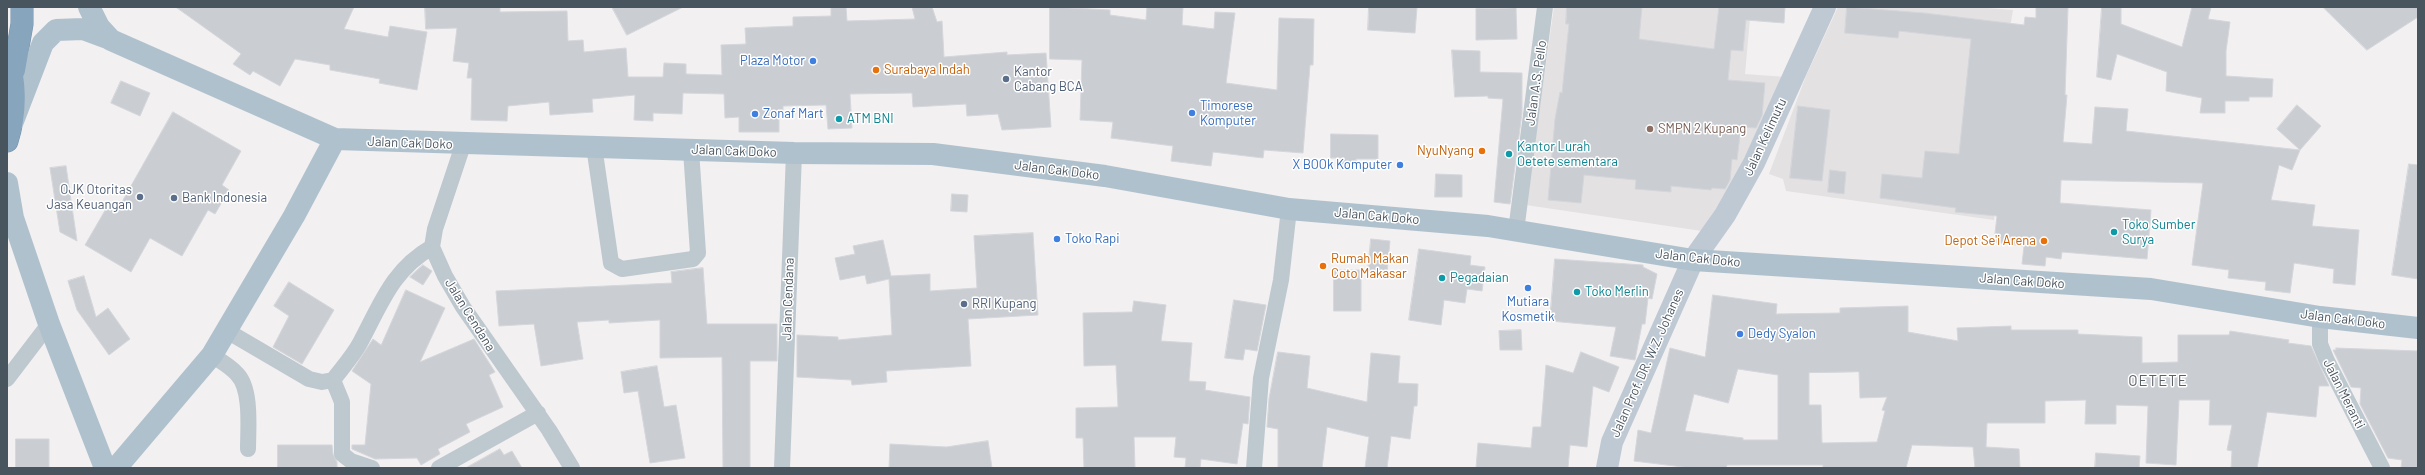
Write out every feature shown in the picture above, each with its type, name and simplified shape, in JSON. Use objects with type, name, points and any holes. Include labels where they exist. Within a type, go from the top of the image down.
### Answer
[{"type":"highway","points":[[13,75],[22,24],[22,7]]},
{"type":"highway","points":[[7,51],[13,75],[15,99],[10,132]]},
{"type":"main road","points":[[89,7],[99,27],[111,40]]},
{"type":"main road","points":[[10,132],[43,43],[56,30],[83,29],[335,139],[212,355],[116,468]]},
{"type":"main road","name":"Jalan Cak Doko","points":[[335,139],[463,145],[594,146],[794,153],[933,154],[1105,176],[1289,209],[1488,226],[1693,260],[2151,289],[2320,317],[2418,328]]},
{"type":"main road","points":[[7,183],[13,218],[49,324],[105,468]]},
{"type":"street","name":"Jalan A.S. Pello","points":[[1516,231],[1545,7]]},
{"type":"street","name":"Jalan Kelimutu","points":[[1693,260],[1725,215],[1754,163],[1826,7]]},
{"type":"street","points":[[227,331],[309,379],[322,382],[333,380],[359,344],[380,303],[403,268],[417,256],[432,247],[435,229],[463,145]]},
{"type":"street","points":[[594,146],[611,263],[622,269],[693,260],[698,253],[692,150]]},
{"type":"street","name":"Jalan Cendana","points":[[782,468],[794,153]]},
{"type":"street","points":[[1254,468],[1261,378],[1281,280],[1289,209]]},
{"type":"street","name":"Jalan Cendana","points":[[432,247],[445,276],[463,307],[538,414],[572,468]]},
{"type":"street","name":"Jalan Prof. DR. W.Z. Johanes","points":[[1607,468],[1612,442],[1693,260]]},
{"type":"street","name":"Jalan Meranti","points":[[2320,317],[2320,344],[2327,361],[2382,468]]},
{"type":"street","points":[[7,379],[49,324]]},
{"type":"street","points":[[212,355],[237,374],[243,382],[246,392],[248,449]]},
{"type":"street","points":[[333,380],[342,402],[342,454],[352,461],[372,468]]},
{"type":"street","points":[[439,468],[538,414]]},
{"type":"shaded area","name":"SMPN 2 Kupang","points":[[1554,7],[1751,7],[1745,74],[1786,77],[1738,181],[1702,231],[1526,205]]},
{"type":"shaded area","points":[[1838,7],[1974,7],[2013,10],[1990,145],[1998,167],[1994,220],[1786,191],[1783,179],[1769,174],[1806,76]]},
{"type":"building","points":[[176,7],[354,7],[344,29],[388,37],[390,26],[427,32],[417,90],[379,83],[380,79],[330,70],[330,65],[295,59],[280,86],[253,71],[250,75],[233,64],[241,54]]},
{"type":"building","points":[[425,7],[500,7],[500,12],[567,11],[568,41],[583,40],[584,52],[626,48],[628,77],[663,77],[664,63],[686,64],[686,74],[722,75],[721,45],[746,44],[745,28],[793,26],[793,17],[831,16],[831,7],[846,7],[847,21],[915,19],[912,7],[932,7],[937,22],[942,21],[944,57],[1007,52],[1007,55],[1046,53],[1051,127],[1002,130],[998,114],[967,116],[966,104],[913,107],[912,93],[850,94],[852,128],[828,129],[826,105],[783,106],[783,116],[779,116],[779,132],[739,132],[739,117],[725,118],[724,94],[683,93],[682,114],[653,113],[653,121],[634,120],[635,95],[592,99],[593,112],[550,115],[549,102],[508,106],[507,121],[471,120],[472,78],[467,78],[469,63],[453,61],[457,28],[426,29]]},
{"type":"building","points":[[612,7],[683,7],[627,35]]},
{"type":"building","points":[[1050,7],[1110,10],[1110,15],[1146,20],[1147,7],[1183,7],[1182,25],[1214,29],[1215,12],[1235,13],[1226,83],[1277,90],[1279,18],[1314,19],[1313,65],[1310,65],[1303,153],[1264,150],[1263,158],[1213,152],[1211,166],[1171,161],[1173,146],[1111,138],[1113,122],[1080,120],[1082,60],[1050,59]]},
{"type":"building","points":[[1369,7],[1417,7],[1415,33],[1368,30]]},
{"type":"building","name":"SMPN 2 Kupang","points":[[1567,7],[1642,7],[1639,39],[1714,49],[1719,7],[1785,7],[1784,23],[1746,20],[1743,51],[1731,50],[1728,80],[1765,83],[1762,116],[1756,128],[1741,127],[1737,160],[1732,159],[1730,180],[1725,189],[1712,188],[1711,190],[1671,186],[1671,192],[1635,189],[1636,180],[1584,175],[1581,203],[1548,200],[1555,119],[1560,92],[1562,93],[1569,24],[1566,24]]},
{"type":"building","points":[[1847,7],[1924,13],[2024,25],[2025,17],[2036,18],[2036,7],[2068,7],[2065,95],[2067,95],[2063,142],[2092,144],[2095,107],[2128,109],[2126,131],[2300,150],[2292,170],[2279,165],[2271,200],[2315,205],[2312,226],[2359,230],[2355,285],[2333,283],[2334,269],[2294,263],[2290,293],[2265,290],[2266,282],[2228,278],[2229,270],[2192,265],[2203,183],[2061,180],[2060,203],[2151,210],[2147,259],[2062,252],[2061,259],[2046,257],[2045,266],[2022,264],[2024,246],[1994,242],[1997,216],[1955,212],[1956,208],[1880,198],[1882,174],[1922,178],[1925,151],[1959,154],[1971,39],[1899,31],[1898,38],[1845,33]]},
{"type":"building","points":[[2102,7],[2121,7],[2121,24],[2182,47],[2192,7],[2211,7],[2208,19],[2230,22],[2226,51],[2226,76],[2273,79],[2272,97],[2249,97],[2249,101],[2225,101],[2225,113],[2200,113],[2202,98],[2166,91],[2167,72],[2117,54],[2111,80],[2097,77]]},
{"type":"building","points":[[2323,7],[2418,7],[2418,17],[2367,50]]},
{"type":"building","points":[[1516,8],[1517,39],[1476,40],[1476,9]]},
{"type":"building","points":[[1452,50],[1480,51],[1480,72],[1522,73],[1522,113],[1510,204],[1494,202],[1503,99],[1488,98],[1488,96],[1455,97]]},
{"type":"building","points":[[121,81],[150,93],[140,116],[111,103]]},
{"type":"building","points":[[2297,105],[2321,126],[2300,150],[2277,129]]},
{"type":"building","points":[[1798,106],[1830,110],[1822,181],[1790,178]]},
{"type":"building","name":"Bank Indonesia","points":[[173,112],[241,151],[222,185],[229,190],[215,214],[208,210],[182,256],[150,238],[131,272],[85,245],[107,207],[116,212]]},
{"type":"building","points":[[1331,134],[1378,135],[1378,159],[1356,159],[1356,165],[1341,165],[1341,158],[1331,158]]},
{"type":"building","points":[[2409,164],[2418,165],[2418,279],[2392,275]]},
{"type":"building","points":[[66,166],[77,241],[60,232],[50,168]]},
{"type":"building","points":[[1830,170],[1846,172],[1844,194],[1828,192]]},
{"type":"building","points":[[1436,174],[1462,175],[1462,197],[1435,197]]},
{"type":"building","points":[[952,194],[968,195],[967,212],[951,211]]},
{"type":"building","name":"RRI Kupang","points":[[1033,233],[1038,315],[968,319],[971,366],[886,371],[887,382],[852,385],[851,380],[797,377],[797,335],[838,337],[838,340],[892,335],[889,279],[867,284],[865,275],[840,280],[835,258],[855,254],[853,246],[883,240],[891,276],[930,274],[930,291],[977,288],[974,236]]},
{"type":"building","points":[[1371,239],[1390,241],[1387,273],[1368,271]]},
{"type":"building","name":"Pegadaian","points":[[1419,249],[1471,256],[1470,265],[1485,267],[1482,291],[1467,289],[1465,303],[1444,300],[1441,325],[1409,320]]},
{"type":"building","points":[[1555,259],[1643,265],[1643,267],[1657,274],[1652,299],[1648,298],[1645,324],[1642,324],[1635,360],[1610,356],[1616,327],[1550,321]]},
{"type":"building","points":[[423,265],[432,271],[423,285],[410,277]]},
{"type":"building","points":[[703,268],[707,324],[777,324],[777,361],[750,361],[750,468],[723,468],[722,357],[660,358],[660,320],[609,323],[609,320],[577,322],[583,359],[541,366],[534,324],[499,326],[496,291],[672,283],[671,272]]},
{"type":"building","points":[[1334,270],[1361,270],[1361,311],[1334,311]]},
{"type":"building","points":[[84,276],[96,317],[108,308],[130,339],[109,355],[77,310],[68,281]]},
{"type":"building","points":[[289,282],[334,310],[302,364],[273,347],[289,316],[274,306]]},
{"type":"building","points":[[406,290],[445,308],[420,362],[474,339],[495,372],[489,375],[503,407],[466,424],[470,432],[438,449],[440,454],[421,465],[417,458],[375,459],[352,449],[352,445],[365,445],[371,384],[352,371],[373,339],[381,345]]},
{"type":"building","points":[[1713,295],[1777,304],[1776,314],[1840,313],[1840,308],[1908,306],[1908,332],[1958,341],[1957,328],[2011,326],[2011,330],[2078,330],[2078,334],[2142,337],[2142,363],[2178,362],[2178,335],[2229,335],[2230,331],[2289,340],[2288,343],[2311,346],[2329,386],[2319,386],[2316,417],[2267,412],[2257,468],[2231,468],[2232,451],[2227,450],[2232,425],[2209,425],[2210,400],[2179,400],[2176,465],[2146,463],[2148,406],[2116,405],[2116,424],[2085,424],[2086,400],[2045,401],[2045,423],[1987,423],[1986,447],[2019,449],[2020,468],[1975,468],[1973,447],[1912,445],[1906,468],[1823,468],[1823,465],[1727,465],[1726,468],[1691,468],[1634,461],[1638,430],[1651,433],[1670,348],[1705,357]],"holes":[[[1738,369],[1778,375],[1778,440],[1743,440],[1743,438],[1685,431],[1694,394],[1728,403]],[[1859,372],[1860,398],[1887,397],[1882,410],[1885,411],[1877,442],[1822,443],[1821,405],[1809,405],[1809,373]]]},
{"type":"building","points":[[1234,300],[1266,305],[1257,351],[1245,349],[1243,360],[1225,358]]},
{"type":"building","points":[[1134,301],[1166,305],[1161,341],[1192,343],[1189,381],[1206,382],[1205,390],[1250,397],[1248,424],[1243,423],[1237,464],[1201,459],[1200,468],[1185,468],[1186,458],[1174,457],[1176,437],[1134,437],[1135,468],[1084,468],[1083,438],[1076,438],[1076,408],[1118,407],[1116,365],[1084,366],[1083,313],[1132,312]]},
{"type":"building","points":[[1521,330],[1522,350],[1500,350],[1499,331]]},
{"type":"building","points":[[2336,348],[2418,351],[2418,468],[2401,468],[2402,460],[2388,458],[2360,404],[2361,388],[2351,387],[2333,350],[2336,350]]},
{"type":"building","points":[[1278,352],[1310,356],[1307,388],[1367,402],[1371,353],[1400,356],[1398,383],[1418,384],[1417,406],[1414,406],[1410,439],[1391,436],[1387,468],[1365,468],[1369,437],[1327,427],[1322,468],[1278,468],[1278,429],[1267,427],[1269,399]]},
{"type":"building","points":[[1581,352],[1619,367],[1609,392],[1593,386],[1587,447],[1570,445],[1568,468],[1476,468],[1478,443],[1531,448],[1533,427],[1541,427],[1546,365],[1573,373]]},
{"type":"building","points":[[657,366],[664,407],[676,405],[685,458],[650,463],[638,391],[624,393],[621,372]]},
{"type":"building","points":[[16,439],[49,439],[49,468],[16,468]]},
{"type":"building","points":[[988,441],[992,468],[889,468],[890,444],[946,447]]},
{"type":"building","points":[[278,445],[332,445],[333,454],[337,462],[337,468],[278,468]]},
{"type":"building","points":[[500,449],[504,455],[512,451],[522,468],[466,468]]},
{"type":"building","points":[[2096,453],[2140,456],[2139,468],[2095,468]]},
{"type":"place","name":"Plaza Motor","points":[[813,61]]},
{"type":"place","name":"Surabaya Indah","points":[[876,70]]},
{"type":"place","name":"Kantor Cabang BCA","points":[[1006,79]]},
{"type":"place","name":"Timorese Komputer","points":[[1192,113]]},
{"type":"place","name":"Zonaf Mart","points":[[755,114]]},
{"type":"place","name":"ATM BNI","points":[[839,119]]},
{"type":"place","name":"SMPN 2 Kupang","points":[[1650,129]]},
{"type":"place","name":"NyuNyang","points":[[1482,151]]},
{"type":"place","name":"Kantor Lurah Oetete sementara","points":[[1509,154]]},
{"type":"place","name":"X BOOk Komputer","points":[[1400,165]]},
{"type":"place","name":"OJK Otoritas Jasa Keuangan","points":[[140,197]]},
{"type":"place","name":"Bank Indonesia","points":[[174,198]]},
{"type":"place","name":"Toko Sumber Surya","points":[[2114,232]]},
{"type":"place","name":"Toko Rapi","points":[[1057,239]]},
{"type":"place","name":"Depot Se'i Arena","points":[[2044,241]]},
{"type":"place","name":"Rumah Makan Coto Makasar","points":[[1323,266]]},
{"type":"place","name":"Pegadaian","points":[[1442,278]]},
{"type":"place","name":"Mutiara Kosmetik","points":[[1528,288]]},
{"type":"place","name":"Toko Merlin","points":[[1577,292]]},
{"type":"place","name":"RRI Kupang","points":[[964,304]]},
{"type":"place","name":"Dedy Syalon","points":[[1740,334]]},
{"type":"district","name":"OETETE","points":[[2158,381]]}]
